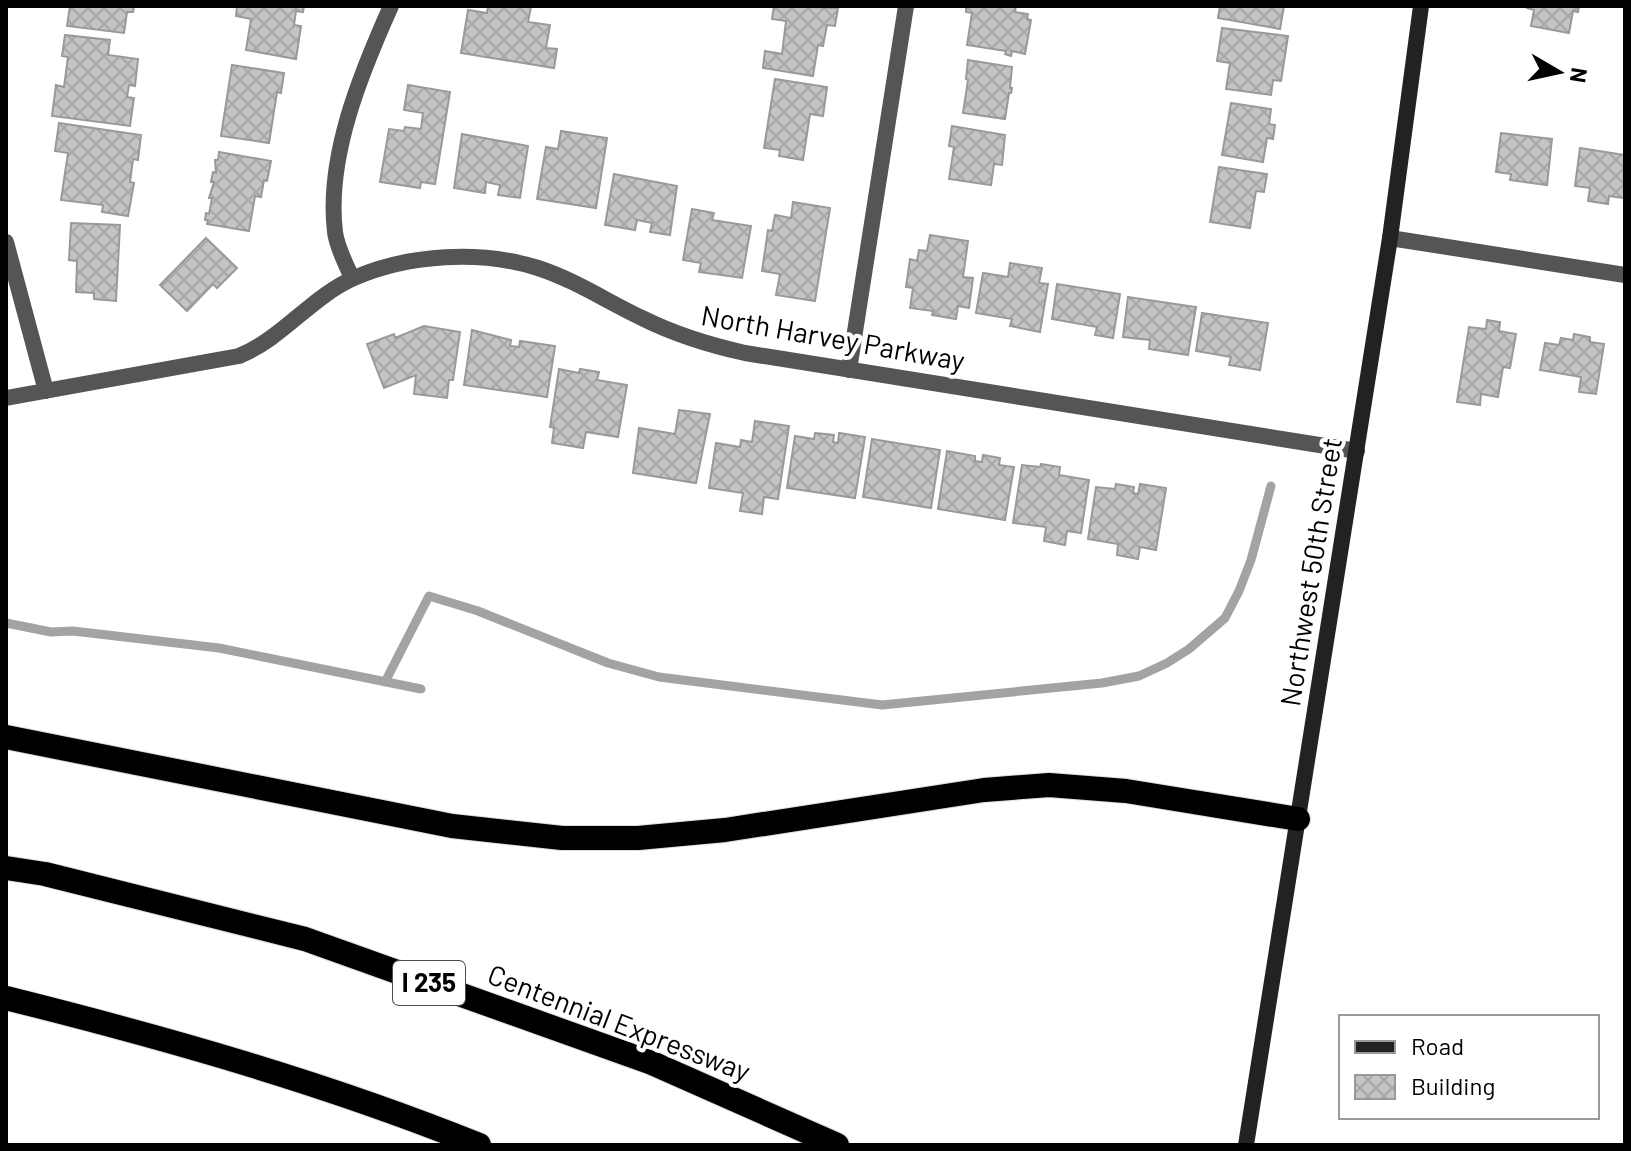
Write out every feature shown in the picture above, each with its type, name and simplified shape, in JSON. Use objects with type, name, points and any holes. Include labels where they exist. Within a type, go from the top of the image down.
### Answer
[{"type":"highway","points":[[6,737],[452,826],[562,838],[638,838],[725,830],[984,790],[1049,785],[1126,791],[1298,819]]},
{"type":"highway","name":"Centennial Expressway","points":[[6,868],[107,889],[305,939],[652,1063],[837,1145]]},
{"type":"highway","points":[[6,998],[149,1034],[287,1075],[479,1145]]},
{"type":"main road","name":"Northwest 50th Street","points":[[1246,1145],[1390,238],[1421,6]]},
{"type":"street","points":[[352,278],[335,234],[336,180],[362,73],[391,6]]},
{"type":"street","points":[[849,370],[906,6]]},
{"type":"street","points":[[1390,238],[1625,275]]},
{"type":"street","points":[[6,242],[46,391]]},
{"type":"street","name":"North Harvey Parkway","points":[[6,398],[239,356],[273,339],[318,300],[352,278],[421,260],[481,258],[507,260],[540,269],[689,339],[745,353],[1357,451]]},
{"type":"building","points":[[70,6],[134,6],[133,12],[127,12],[124,33],[67,26]]},
{"type":"building","points":[[237,6],[304,6],[303,12],[296,11],[294,25],[301,26],[296,59],[246,50],[251,19],[236,16]]},
{"type":"building","points":[[488,6],[531,7],[528,22],[550,25],[546,48],[557,49],[554,68],[461,53],[468,10],[487,13]]},
{"type":"building","points":[[774,6],[838,8],[835,26],[827,25],[823,46],[818,45],[813,76],[763,68],[765,51],[782,54],[786,21],[772,19]]},
{"type":"building","points":[[966,6],[1016,6],[1015,12],[1028,14],[1027,19],[1031,20],[1025,54],[1012,51],[1011,56],[1005,54],[1006,51],[967,45],[972,13],[966,12]]},
{"type":"building","points":[[1220,6],[1284,6],[1280,29],[1218,18]]},
{"type":"building","points":[[1527,6],[1579,6],[1578,12],[1573,11],[1569,33],[1531,26],[1534,10]]},
{"type":"building","points":[[1222,28],[1288,36],[1281,81],[1273,80],[1271,95],[1226,89],[1230,63],[1217,61]]},
{"type":"building","points":[[65,35],[110,40],[108,55],[138,59],[135,86],[129,85],[127,97],[134,98],[130,126],[52,116],[56,85],[64,87],[68,57],[62,56]]},
{"type":"building","points":[[968,60],[1012,67],[1012,88],[1005,119],[963,113]]},
{"type":"building","points":[[232,65],[284,73],[281,93],[277,92],[269,143],[221,136]]},
{"type":"building","points":[[775,79],[827,87],[823,116],[810,114],[803,160],[779,156],[780,150],[764,148]]},
{"type":"building","points":[[408,85],[450,92],[435,184],[421,182],[420,188],[380,182],[389,129],[421,129],[423,113],[404,110]]},
{"type":"building","points":[[1231,103],[1271,109],[1269,124],[1275,125],[1273,139],[1267,138],[1263,162],[1222,155]]},
{"type":"building","points":[[59,123],[141,135],[138,160],[133,159],[130,182],[134,183],[128,216],[102,212],[103,205],[61,200],[68,153],[55,151]]},
{"type":"building","points":[[952,126],[1005,135],[1002,165],[994,164],[991,185],[949,179],[954,147],[949,146]]},
{"type":"building","points":[[561,131],[607,138],[596,208],[537,199],[546,147],[558,149]]},
{"type":"building","points":[[1501,133],[1552,139],[1547,185],[1510,180],[1511,174],[1496,172]]},
{"type":"building","points":[[462,134],[528,146],[520,198],[498,195],[500,185],[486,182],[485,193],[454,188]]},
{"type":"building","points":[[1580,148],[1625,155],[1624,198],[1609,196],[1608,204],[1588,201],[1590,188],[1575,186]]},
{"type":"building","points":[[219,152],[271,161],[261,197],[255,196],[249,231],[207,224],[208,220],[205,220],[206,213],[209,214],[212,198],[209,198],[214,182],[211,182],[213,172],[216,173],[215,160],[218,160]]},
{"type":"building","points":[[1219,167],[1267,174],[1264,192],[1256,191],[1250,228],[1210,222]]},
{"type":"building","points":[[614,174],[677,186],[670,235],[650,232],[652,223],[637,220],[635,230],[605,225]]},
{"type":"building","points":[[793,202],[830,208],[815,301],[776,295],[780,274],[762,271],[768,230],[772,231],[775,215],[791,218]]},
{"type":"building","points":[[692,209],[714,213],[712,220],[751,226],[742,278],[699,272],[701,263],[683,260]]},
{"type":"building","points":[[71,223],[120,225],[116,301],[94,299],[94,293],[76,292],[77,261],[69,260]]},
{"type":"building","points":[[930,235],[968,241],[963,277],[973,278],[969,308],[958,306],[956,319],[932,315],[933,311],[910,308],[913,288],[906,287],[910,259],[917,261],[919,250],[927,251]]},
{"type":"building","points":[[206,238],[237,268],[217,288],[213,284],[187,311],[160,285]]},
{"type":"building","points":[[1010,263],[1042,268],[1039,283],[1048,284],[1040,332],[1010,326],[1012,319],[976,313],[983,273],[1008,277]]},
{"type":"building","points":[[1057,284],[1120,294],[1113,338],[1095,335],[1097,327],[1052,319]]},
{"type":"building","points":[[1128,297],[1196,307],[1188,355],[1149,349],[1150,340],[1123,337]]},
{"type":"building","points":[[1202,313],[1268,323],[1260,370],[1229,365],[1231,357],[1196,351]]},
{"type":"building","points":[[1487,320],[1500,322],[1499,331],[1516,334],[1510,368],[1503,367],[1498,397],[1481,394],[1480,405],[1457,402],[1469,327],[1486,329]]},
{"type":"building","points":[[424,326],[460,332],[453,380],[449,380],[447,398],[414,394],[416,375],[384,388],[367,344],[394,334],[395,338]]},
{"type":"building","points":[[472,330],[511,340],[510,346],[519,347],[520,341],[555,346],[547,397],[464,385]]},
{"type":"building","points":[[1574,334],[1590,337],[1590,342],[1604,344],[1596,394],[1579,392],[1581,377],[1540,370],[1545,343],[1559,345],[1561,338],[1573,340]]},
{"type":"building","points":[[559,369],[579,373],[580,369],[599,372],[597,380],[627,385],[618,437],[586,432],[583,448],[552,443],[554,428],[550,427]]},
{"type":"building","points":[[679,410],[710,414],[696,483],[633,473],[639,428],[675,434]]},
{"type":"building","points":[[755,421],[789,426],[778,499],[764,497],[762,514],[740,511],[743,493],[709,488],[716,443],[740,447],[741,440],[752,442]]},
{"type":"building","points":[[815,433],[834,435],[833,442],[838,443],[839,433],[865,437],[855,498],[787,488],[795,436],[814,439]]},
{"type":"building","points":[[872,439],[940,450],[931,508],[863,497]]},
{"type":"building","points":[[947,451],[975,456],[975,461],[982,462],[983,455],[1000,458],[999,465],[1014,467],[1005,520],[938,509]]},
{"type":"building","points":[[1041,464],[1060,467],[1059,475],[1089,480],[1081,533],[1067,531],[1065,545],[1044,541],[1046,527],[1013,523],[1022,465],[1040,467]]},
{"type":"building","points":[[1116,484],[1134,487],[1133,493],[1138,494],[1140,484],[1166,488],[1156,550],[1140,547],[1138,559],[1117,555],[1118,544],[1088,539],[1096,487],[1115,489]]},
{"type":"waterway","points":[[385,682],[429,596],[478,611],[608,663],[659,677],[882,705],[1102,683],[1139,676],[1189,649],[1225,618],[1251,560],[1271,486]]},
{"type":"waterway","points":[[6,623],[51,632],[73,631],[219,648],[421,689]]}]
